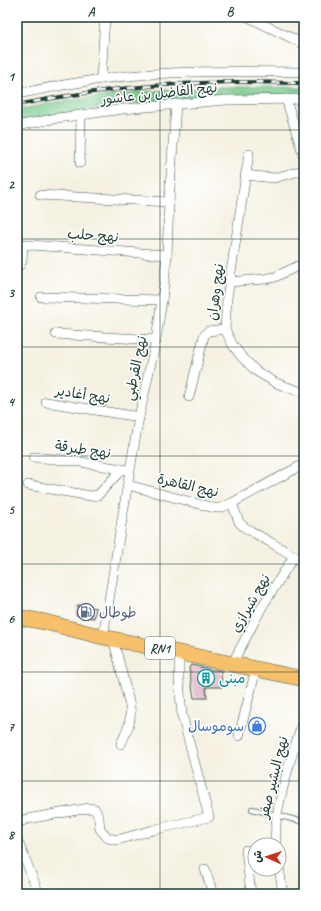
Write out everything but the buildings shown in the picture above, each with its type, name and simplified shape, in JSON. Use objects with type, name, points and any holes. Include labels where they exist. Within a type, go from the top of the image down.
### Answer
[{"type":"main road","name":"RN1","points":[[17,617],[304,679]]},
{"type":"street","points":[[101,79],[105,17]]},
{"type":"street","points":[[248,17],[304,44]]},
{"type":"street","points":[[17,94],[101,79],[180,73],[304,72]]},
{"type":"street","name":"نهج الفاضل بن عاشور","points":[[17,126],[56,118],[123,109],[226,100],[304,98]]},
{"type":"street","points":[[286,99],[304,157]]},
{"type":"street","name":"نهج القرطبي","points":[[108,637],[128,485],[126,470],[156,340],[162,300],[167,255],[176,104]]},
{"type":"street","points":[[80,163],[81,115]]},
{"type":"street","name":"نهج وهران","points":[[249,154],[229,282],[224,329],[232,344],[241,356],[256,371],[276,383],[304,393]]},
{"type":"street","points":[[245,175],[274,178],[304,170]]},
{"type":"street","points":[[40,195],[169,202]]},
{"type":"street","points":[[17,266],[20,265],[22,261],[20,244]]},
{"type":"street","name":"نهج حلب","points":[[20,244],[167,255]]},
{"type":"street","points":[[229,282],[275,277],[304,263]]},
{"type":"street","points":[[41,297],[162,300]]},
{"type":"street","points":[[189,397],[204,336],[208,331],[224,329]]},
{"type":"street","points":[[56,334],[156,340]]},
{"type":"street","name":"نهج أغادير","points":[[46,402],[139,417]]},
{"type":"street","name":"نهج طبرقة","points":[[33,457],[75,461],[126,470]]},
{"type":"street","name":"نهج القاهرة","points":[[128,485],[214,508],[220,508],[304,464]]},
{"type":"street","points":[[28,485],[91,496],[98,495],[126,470]]},
{"type":"street","points":[[232,503],[239,522],[244,527],[304,563]]},
{"type":"street","name":"نهج شيرازي","points":[[232,664],[262,607],[294,556]]},
{"type":"street","points":[[108,637],[130,706],[130,724],[121,744]]},
{"type":"street","points":[[17,823],[27,819],[89,808],[94,809],[99,819],[100,828],[108,838],[117,840],[209,817],[182,715],[179,681],[179,652]]},
{"type":"street","points":[[239,736],[256,669]]},
{"type":"street","name":"نهج البشير صفر","points":[[276,837],[275,827],[284,782],[304,717]]},
{"type":"street","points":[[17,839],[39,894]]},
{"type":"street","points":[[246,850],[251,894]]},
{"type":"street","points":[[205,869],[213,894]]},
{"type":"street","points":[[280,877],[283,894]]},
{"type":"lane","points":[[252,809],[304,822]]},
{"type":"green space","points":[[219,87],[304,87],[304,95],[169,100],[97,108],[17,122],[17,110],[57,102],[139,92]]},
{"type":"railway","points":[[17,105],[71,95],[127,88],[237,82],[304,83]]},
{"type":"place","name":"طوطال","points":[[86,612]]},
{"type":"place","name":"مبنى","points":[[206,678]]},
{"type":"place","name":"سوموسال","points":[[257,726]]}]
